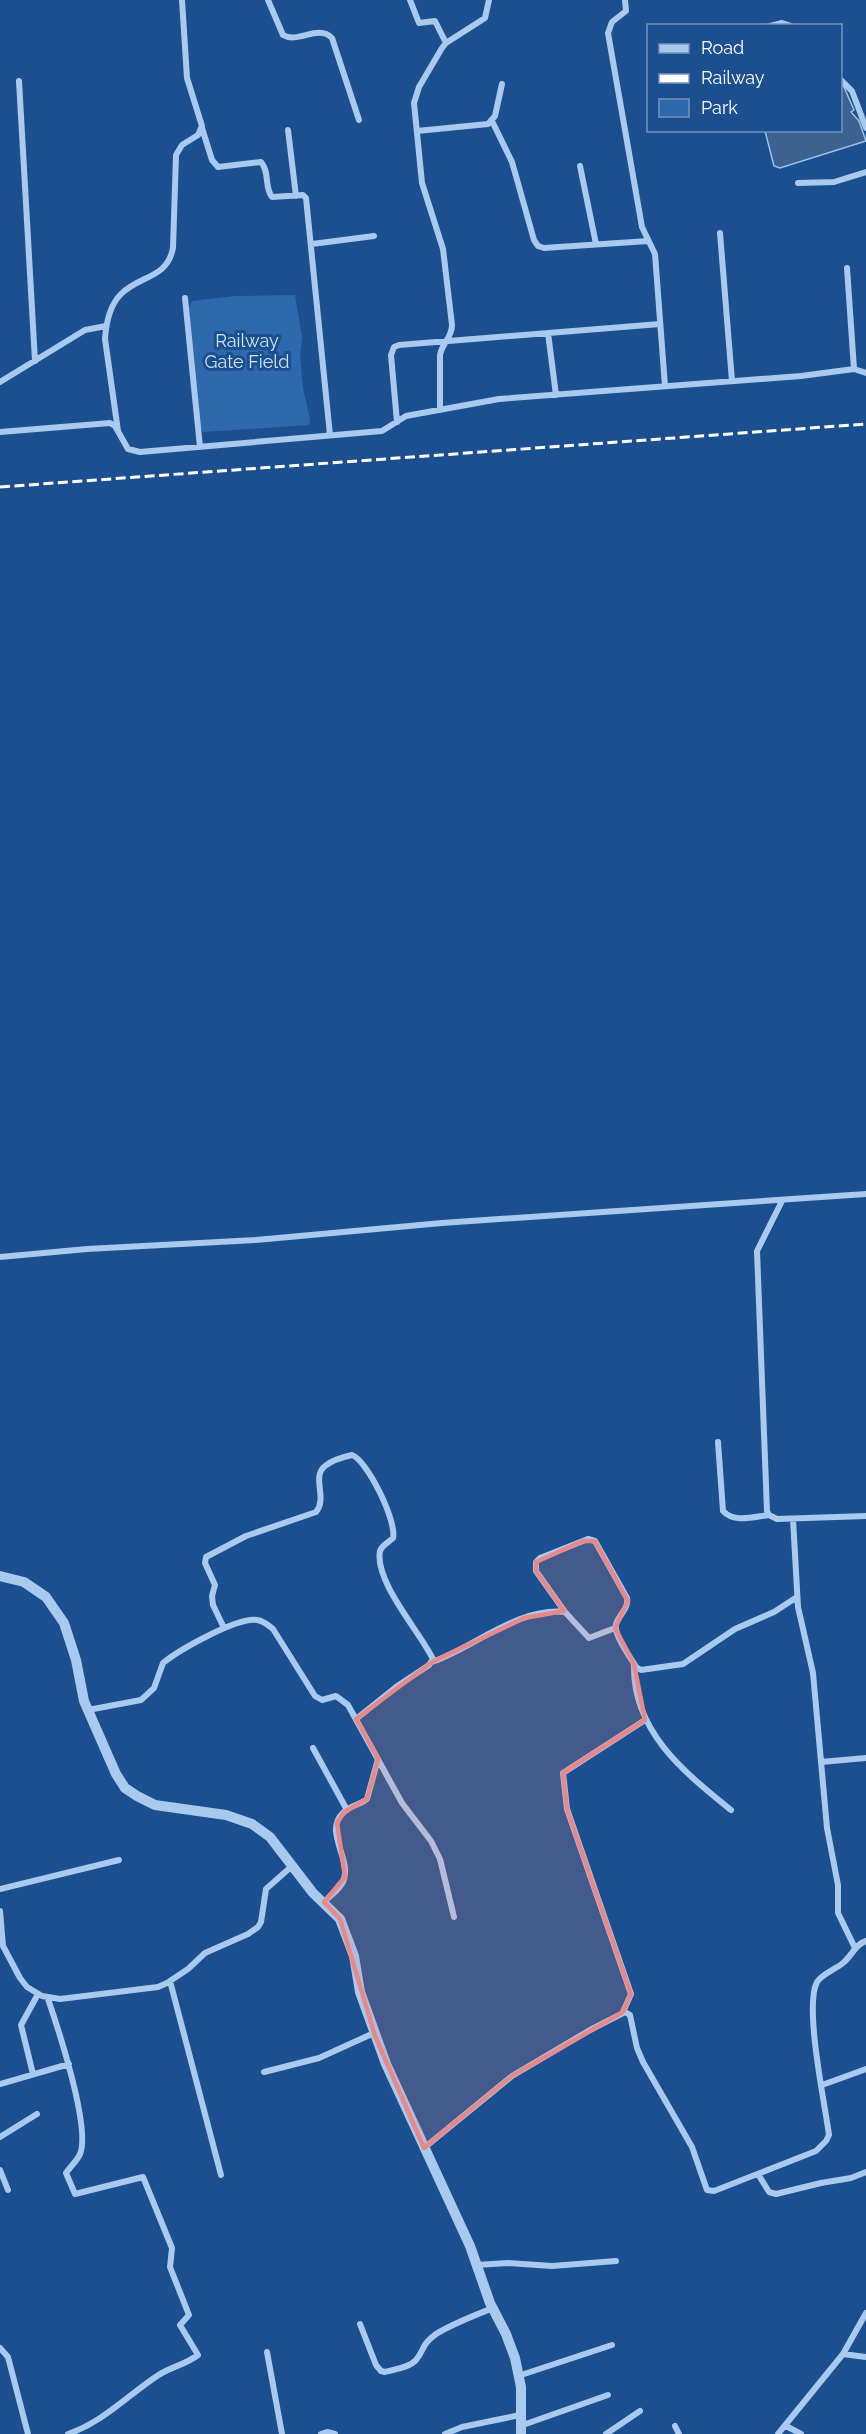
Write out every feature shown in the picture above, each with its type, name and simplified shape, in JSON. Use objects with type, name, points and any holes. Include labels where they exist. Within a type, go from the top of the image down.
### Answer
[{"type":"street","points":[[182,0],[187,78],[212,160],[219,167],[261,162],[265,167],[270,195],[275,198],[303,195],[308,202],[330,435]]},
{"type":"street","points":[[268,0],[283,35],[293,37],[327,33],[332,38],[359,120]]},
{"type":"street","points":[[410,0],[416,20],[419,23],[435,21],[446,43]]},
{"type":"street","points":[[440,410],[440,354],[452,332],[452,325],[443,249],[422,183],[414,103],[416,95],[446,43],[485,18],[489,0]]},
{"type":"street","points":[[625,0],[626,11],[623,16],[612,22],[608,33],[642,227],[655,254],[665,386]]},
{"type":"street","points":[[20,81],[35,361]]},
{"type":"street","points":[[842,81],[852,91],[866,129]]},
{"type":"street","points":[[417,131],[483,125],[492,121],[502,84]]},
{"type":"street","points":[[492,121],[512,162],[534,240],[538,246],[543,248],[648,241]]},
{"type":"street","points":[[118,431],[105,339],[106,326],[121,294],[159,272],[169,262],[173,248],[176,155],[182,146],[198,135],[202,126]]},
{"type":"street","points":[[288,130],[296,196]]},
{"type":"street","points":[[580,166],[596,244]]},
{"type":"street","points":[[798,183],[834,182],[866,172]]},
{"type":"street","points":[[720,233],[732,381]]},
{"type":"street","points":[[312,244],[374,236]]},
{"type":"street","points":[[848,268],[855,369]]},
{"type":"street","points":[[185,298],[200,447]]},
{"type":"street","points":[[397,422],[392,350],[399,345],[660,324]]},
{"type":"street","points":[[0,382],[85,330],[106,326]]},
{"type":"street","points":[[549,333],[556,395]]},
{"type":"street","points":[[0,432],[110,423],[118,431],[128,449],[134,452],[382,431],[405,416],[499,399],[855,369],[866,373]]},
{"type":"street","points":[[0,1257],[87,1249],[256,1240],[442,1222],[866,1194]]},
{"type":"street","points":[[769,1515],[766,1506],[757,1251],[782,1201]]},
{"type":"street","points":[[718,1442],[723,1511],[728,1517],[734,1519],[769,1515],[777,1519],[793,1519],[866,1516]]},
{"type":"street","points":[[224,1628],[212,1600],[215,1585],[205,1563],[206,1557],[246,1536],[315,1512],[322,1498],[319,1476],[321,1470],[326,1465],[354,1455],[362,1461],[374,1482],[394,1529],[393,1538],[382,1547],[380,1552],[387,1585],[432,1656],[432,1662]]},
{"type":"street","points":[[793,1519],[797,1597],[800,1620],[813,1673],[827,1828],[838,1885],[838,1913],[855,1948]]},
{"type":"street","points":[[583,1541],[595,1541],[628,1601],[615,1628],[589,1638],[565,1612],[536,1571],[536,1562],[540,1558],[583,1541]]},
{"type":"street","points":[[0,1576],[24,1582],[46,1597],[64,1623],[76,1660],[84,1701],[125,1788],[136,1797],[155,1804],[226,1815],[252,1824],[270,1837],[292,1866],[340,1919],[354,1956],[360,1992],[386,2064],[506,2334],[520,2387],[520,2425]]},
{"type":"street","points":[[615,1628],[634,1664],[641,1670],[648,1671],[682,1664],[735,1629],[774,1612],[797,1597]]},
{"type":"street","points":[[356,1719],[432,1662],[454,1654],[524,1618],[565,1612]]},
{"type":"street","points":[[88,1710],[141,1700],[154,1688],[163,1663],[224,1628],[244,1620],[260,1620],[267,1623],[315,1696],[322,1700],[336,1696],[348,1705],[402,1803],[436,1850],[454,1917]]},
{"type":"street","points":[[634,1664],[633,1680],[645,1719],[652,1732],[680,1768],[731,1810]]},
{"type":"street","points":[[424,2148],[512,2076],[623,2012],[631,1994],[567,1809],[563,1773],[645,1719]]},
{"type":"street","points":[[313,1748],[347,1810]]},
{"type":"street","points":[[821,1762],[866,1758]]},
{"type":"street","points":[[324,1902],[342,1884],[345,1877],[345,1866],[336,1828],[340,1816],[365,1801],[370,1795],[378,1760]]},
{"type":"street","points":[[0,1889],[119,1860]]},
{"type":"street","points":[[0,1911],[3,1946],[20,1978],[27,1987],[48,1999],[60,2000],[158,1987],[188,1969],[210,1950],[249,1934],[258,1926],[261,1922],[266,1889],[292,1866]]},
{"type":"street","points":[[623,2012],[630,2015],[637,2048],[643,2062],[692,2147],[707,2190],[714,2191],[816,2151],[826,2141],[829,2135],[812,2012],[817,1982],[842,1964],[858,1944],[866,1941]]},
{"type":"street","points":[[170,1981],[221,2175]]},
{"type":"street","points":[[33,2074],[21,2025],[38,1994]]},
{"type":"street","points":[[48,1999],[69,2064],[82,2142],[80,2155],[66,2173],[75,2194],[143,2177],[172,2248],[170,2267],[189,2315],[180,2325],[198,2355],[189,2362],[159,2374],[105,2416],[68,2434]]},
{"type":"street","points":[[264,2072],[319,2058],[374,2033]]},
{"type":"street","points":[[0,2084],[69,2064]]},
{"type":"street","points":[[822,2085],[866,2069]]},
{"type":"street","points":[[0,2138],[37,2114]]},
{"type":"street","points":[[0,2170],[8,2190]]},
{"type":"street","points":[[758,2174],[769,2193],[776,2194],[851,2178],[866,2172]]},
{"type":"street","points":[[476,2265],[552,2266],[616,2261]]},
{"type":"street","points":[[360,2324],[376,2365],[385,2372],[409,2365],[418,2358],[425,2343],[435,2335],[493,2308]]},
{"type":"street","points":[[778,2434],[843,2354],[866,2313]]},
{"type":"street","points":[[518,2376],[612,2345]]},
{"type":"street","points":[[0,2348],[8,2357],[28,2434]]},
{"type":"street","points":[[267,2352],[282,2434]]},
{"type":"street","points":[[843,2354],[866,2357]]},
{"type":"street","points":[[445,2434],[462,2427],[520,2425],[608,2395]]},
{"type":"street","points":[[606,2434],[640,2410]]},
{"type":"street","points":[[675,2426],[679,2434]]},
{"type":"street","points":[[786,2426],[801,2434]]},
{"type":"street","points":[[321,2434],[327,2432],[335,2434]]},
{"type":"highlighted area","points":[[583,1541],[595,1541],[628,1601],[615,1628],[634,1664],[645,1720],[563,1773],[567,1809],[631,1994],[623,2012],[512,2076],[424,2148],[375,2036],[340,1919],[324,1902],[345,1877],[337,1823],[344,1812],[367,1799],[378,1759],[356,1719],[432,1662],[524,1618],[564,1611],[536,1571],[536,1562]]},
{"type":"green space","name":"Railway Gate Field","points":[[295,295],[302,337],[300,356],[309,425],[203,432],[197,419],[189,308],[192,301],[235,296]]},
{"type":"shaded area","points":[[842,85],[854,110],[851,112],[859,121],[866,141],[780,168],[774,166],[765,132],[842,132]]},
{"type":"railway","points":[[0,487],[866,424]]}]
